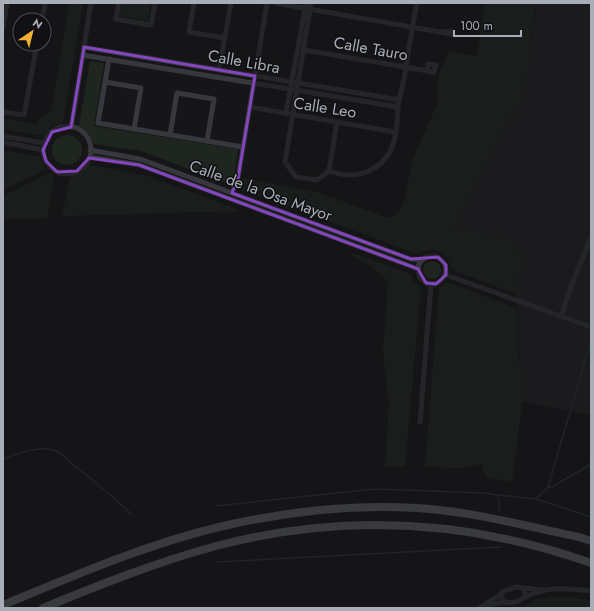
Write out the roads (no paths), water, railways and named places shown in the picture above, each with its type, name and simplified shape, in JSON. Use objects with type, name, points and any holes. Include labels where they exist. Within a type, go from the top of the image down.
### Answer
[{"type":"highway","points":[[3,605],[108,563],[163,544],[218,528],[275,516],[341,508],[417,508],[503,520],[591,541]]},
{"type":"highway","points":[[43,608],[140,570],[191,553],[255,537],[305,529],[353,525],[412,526],[472,533],[533,545],[591,563]]},
{"type":"highway","points":[[551,531],[591,545]]},
{"type":"highway","points":[[533,545],[591,567]]},
{"type":"street","points":[[3,28],[7,3]]},
{"type":"street","points":[[71,127],[91,3]]},
{"type":"street","points":[[119,3],[116,19],[151,25],[155,3]]},
{"type":"street","points":[[194,3],[189,32],[225,38]]},
{"type":"street","points":[[219,70],[231,3]]},
{"type":"street","points":[[232,193],[238,179],[268,3]]},
{"type":"street","points":[[275,3],[307,7],[439,32]]},
{"type":"street","points":[[311,3],[307,7],[295,83],[297,90],[286,162],[296,176],[317,180],[329,171],[337,122]]},
{"type":"street","points":[[329,171],[336,174],[360,175],[376,168],[387,157],[393,145],[396,132],[398,107],[417,3]]},
{"type":"street","points":[[286,113],[290,89],[295,83],[304,50],[307,7]]},
{"type":"street","name":"Calle Libra","points":[[84,47],[400,100]]},
{"type":"street","name":"Calle Tauro","points":[[304,50],[434,72]]},
{"type":"street","points":[[3,112],[24,115],[36,52]]},
{"type":"street","points":[[82,55],[398,107]]},
{"type":"street","points":[[109,59],[98,123],[243,147]]},
{"type":"street","points":[[105,82],[141,88],[134,129]]},
{"type":"street","points":[[170,135],[177,93],[214,99],[207,141]]},
{"type":"street","name":"Calle Leo","points":[[250,107],[396,132]]},
{"type":"street","points":[[64,127],[71,127],[81,131],[85,135],[90,145],[89,158],[84,166],[77,172],[64,174],[52,169],[46,161],[43,150],[44,143],[52,132],[64,127]]},
{"type":"street","points":[[3,136],[44,143]]},
{"type":"street","points":[[3,142],[37,147],[43,150]]},
{"type":"street","name":"Calle de la Osa Mayor","points":[[90,150],[140,160],[411,259],[421,260]]},
{"type":"street","name":"Calle de la Osa Mayor","points":[[89,158],[139,165],[418,268]]},
{"type":"street","points":[[561,317],[591,237]]},
{"type":"street","points":[[428,256],[438,257],[446,265],[446,275],[440,282],[430,284],[423,281],[419,276],[418,268],[421,260],[428,256]]},
{"type":"street","points":[[446,275],[591,327]]},
{"type":"street","points":[[420,422],[430,284]]},
{"type":"street","points":[[478,608],[506,590],[520,587],[542,590],[565,589],[591,591]]},
{"type":"street","points":[[523,588],[525,597]]},
{"type":"street","points":[[484,605],[516,602],[542,590]]},
{"type":"street","points":[[501,594],[501,598],[504,602]]},
{"type":"waterway","points":[[499,511],[499,500],[497,495],[535,499],[548,487],[591,340]]},
{"type":"waterway","points":[[3,460],[37,449],[50,449],[56,451],[100,486],[131,514]]},
{"type":"waterway","points":[[548,487],[553,487],[588,466],[591,461]]},
{"type":"waterway","points":[[215,506],[375,489],[484,493],[497,495]]},
{"type":"waterway","points":[[536,499],[591,517]]},
{"type":"waterway","points":[[218,562],[501,547]]}]
